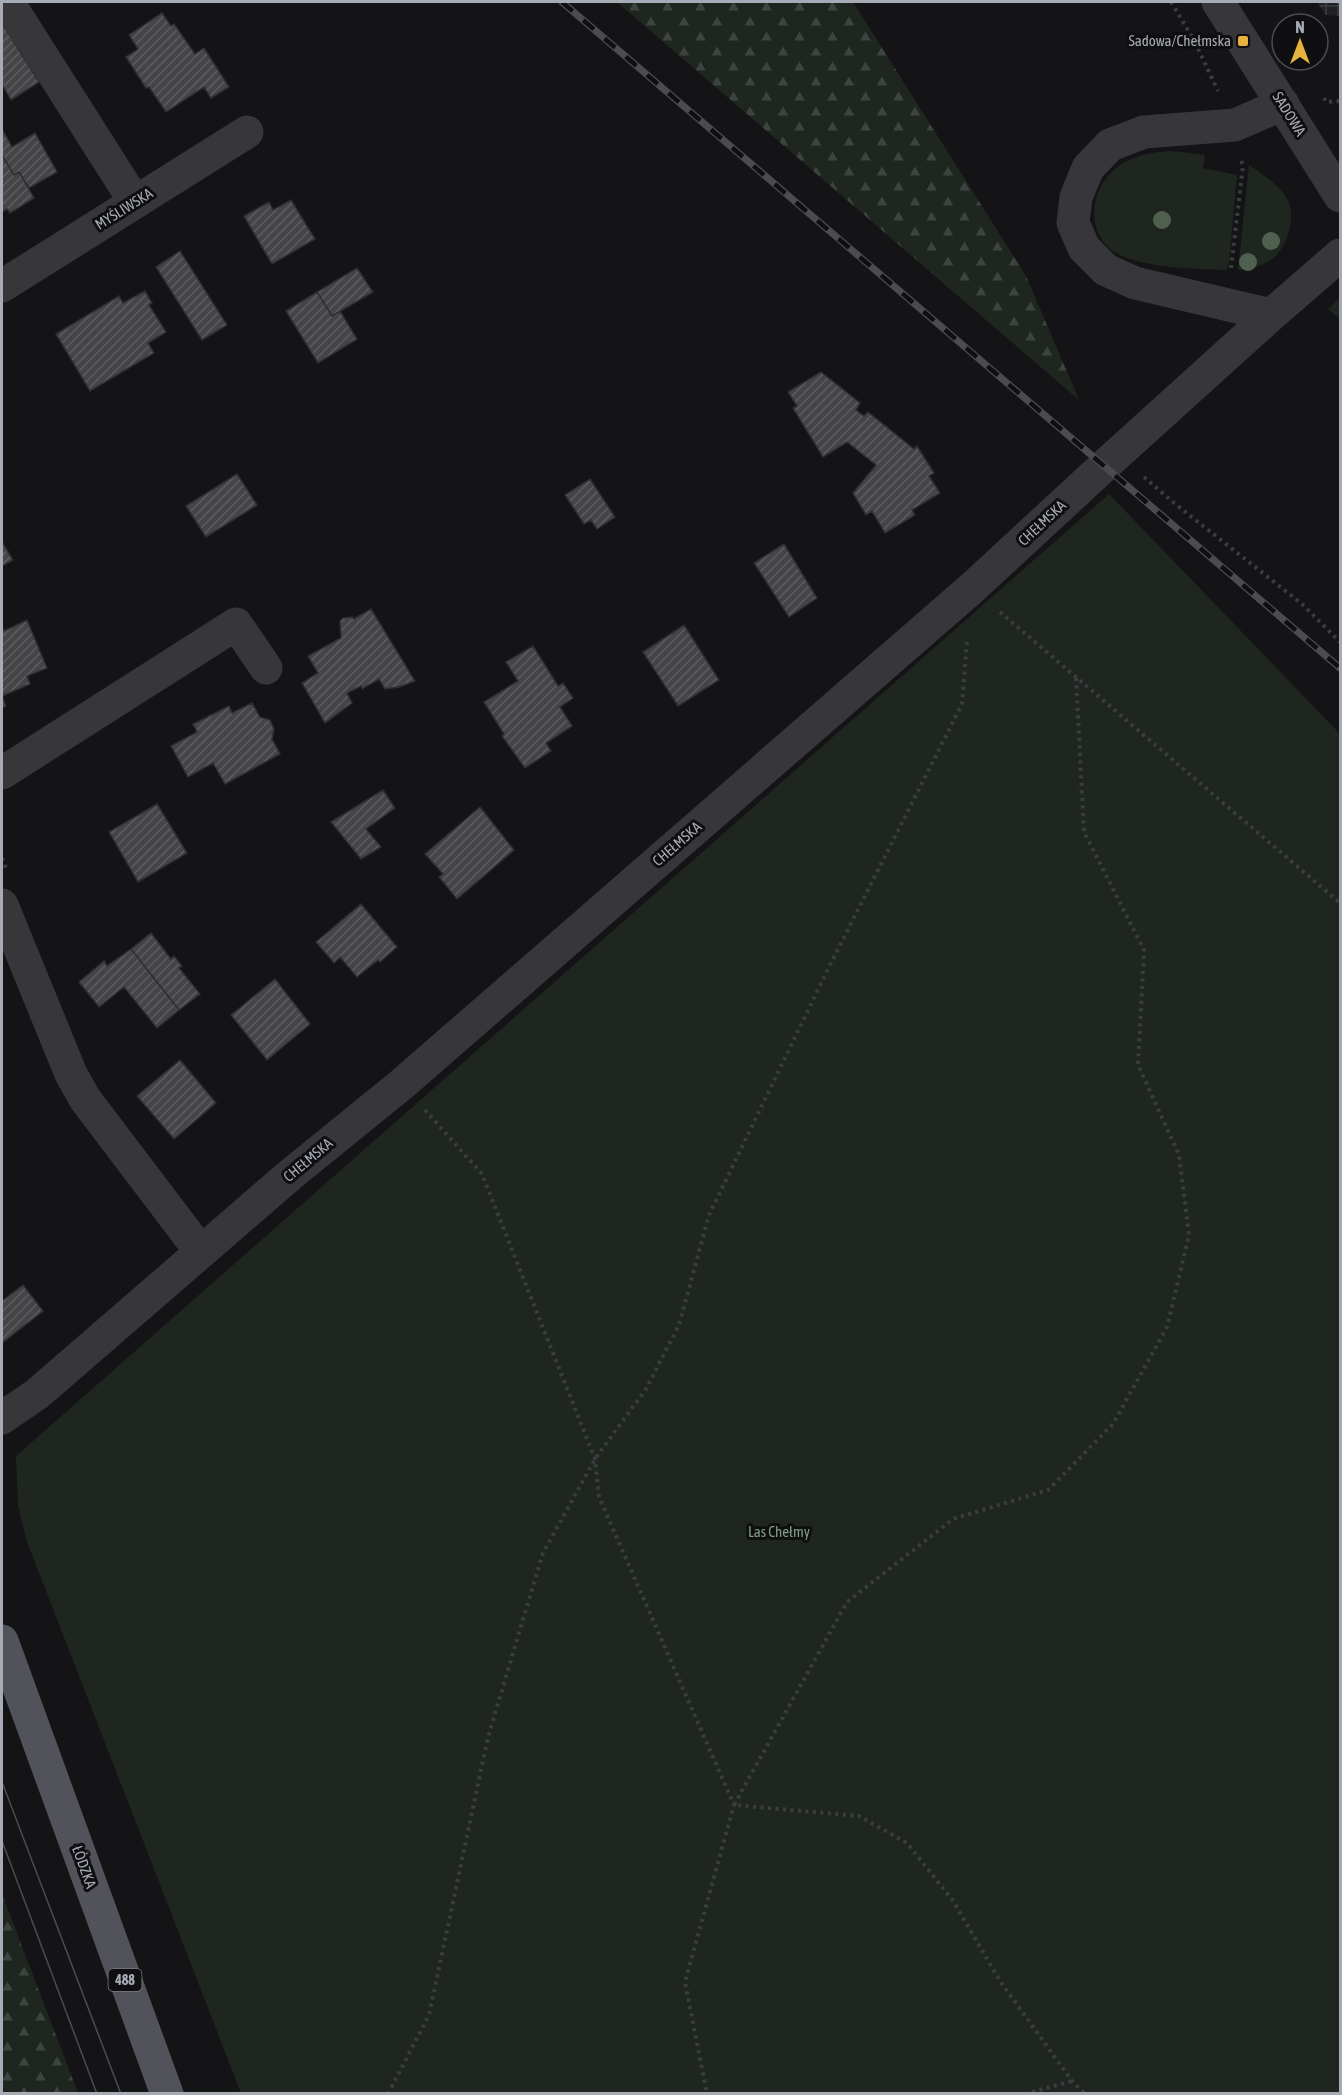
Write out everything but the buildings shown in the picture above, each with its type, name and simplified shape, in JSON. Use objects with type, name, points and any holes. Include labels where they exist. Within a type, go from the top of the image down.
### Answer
[{"type":"main road","name":"ŁÓDZKA","points":[[2,1641],[167,2094]]},
{"type":"street","points":[[8,2],[135,202]]},
{"type":"street","name":"SADOWA","points":[[1218,2],[1341,196]]},
{"type":"street","points":[[1271,315],[1135,283],[1106,270],[1084,248],[1073,223],[1076,197],[1089,168],[1110,145],[1144,132],[1235,125],[1283,104]]},
{"type":"street","name":"MYŚLIWSKA","points":[[2,286],[247,132]]},
{"type":"street","name":"CHEŁMSKA","points":[[2,1418],[37,1394],[290,1175],[402,1084],[972,588],[1271,315],[1341,255]]},
{"type":"street","points":[[2,773],[236,624],[266,668]]},
{"type":"street","points":[[2,905],[85,1099],[201,1252]]},
{"type":"path","points":[[1194,42],[1235,125],[1242,166],[1232,265],[1215,302]]},
{"type":"path","points":[[1321,93],[1326,102],[1341,101]]},
{"type":"path","points":[[1118,454],[1174,503],[1302,604],[1341,642]]},
{"type":"path","points":[[972,588],[1341,903]]},
{"type":"path","points":[[388,2094],[429,2015],[488,1737],[543,1553],[595,1459],[646,1389],[679,1325],[709,1215],[827,970],[962,704],[972,588]]},
{"type":"path","points":[[706,2094],[685,1982],[734,1805],[847,1602],[953,1519],[1048,1490],[1113,1424],[1167,1327],[1190,1235],[1179,1155],[1138,1065],[1144,950],[1084,832],[1077,678]]},
{"type":"path","points":[[402,1084],[482,1174],[595,1459],[599,1497],[734,1805]]},
{"type":"path","points":[[734,1805],[859,1816],[907,1843],[953,1901],[1000,1981],[1072,2081],[1085,2094]]},
{"type":"path","points":[[1025,2094],[1072,2081]]},
{"type":"shaded area","points":[[1317,2],[1340,2],[1340,16],[1323,12]]},
{"type":"green space","points":[[617,2],[853,2],[1026,276],[1079,400]]},
{"type":"green space","points":[[1172,151],[1205,155],[1203,168],[1237,175],[1229,263],[1226,270],[1173,267],[1133,260],[1109,248],[1100,237],[1095,224],[1094,210],[1103,183],[1112,172],[1135,157]]},
{"type":"green space","points":[[1249,165],[1282,191],[1290,207],[1291,221],[1285,241],[1277,255],[1265,264],[1238,270]]},
{"type":"green space","points":[[1340,298],[1340,319],[1328,309]]},
{"type":"green space","name":"Las Chełmy","points":[[1109,494],[1340,734],[1340,2093],[241,2093],[27,1542],[18,1505],[16,1456]]},
{"type":"green space","points":[[2,1894],[78,2093],[2,2093]]},
{"type":"tram line","points":[[2,1782],[121,2094]]},
{"type":"tram line","points":[[2,1841],[97,2094]]},
{"type":"railway","points":[[562,2],[1340,668]]},
{"type":"place","name":"Sadowa/Chełmska","points":[[1243,41]]}]
